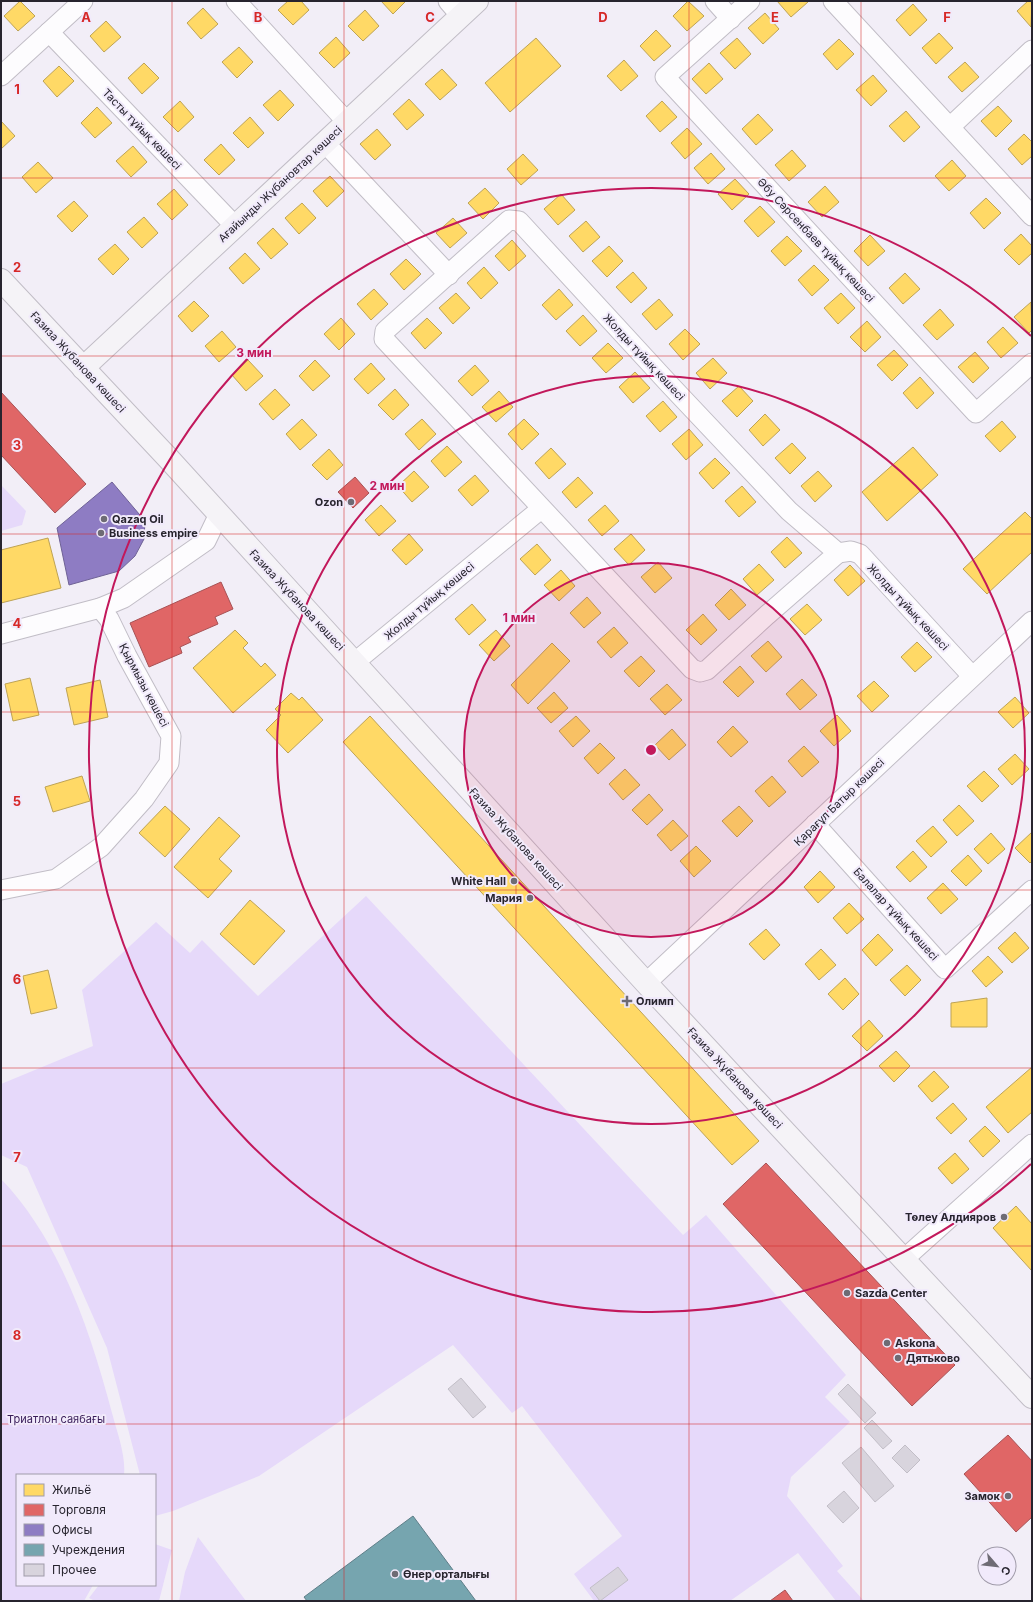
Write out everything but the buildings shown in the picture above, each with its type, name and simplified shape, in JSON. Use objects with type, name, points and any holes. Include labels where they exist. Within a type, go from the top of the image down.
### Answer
[{"type":"street","points":[[1,76],[83,1]]},
{"type":"street","points":[[236,1],[347,122]]},
{"type":"street","name":"Ағайынды Жұбановтар көшесі","points":[[83,368],[347,122],[454,8],[477,1]]},
{"type":"street","points":[[715,1],[731,18]]},
{"type":"street","name":"Әбу Сәрсенбаев тұйық көшесі","points":[[750,1],[665,77],[976,413],[1032,363]]},
{"type":"street","points":[[833,1],[1032,216]]},
{"type":"street","name":"Тасты тұйық көшесі","points":[[49,32],[235,226]]},
{"type":"street","points":[[950,127],[1032,50]]},
{"type":"street","points":[[325,143],[449,275]]},
{"type":"street","name":"Жолды тұйық көшесі","points":[[838,553],[789,511],[670,385],[519,221],[509,220],[385,331],[384,339],[692,670],[700,672],[708,670],[767,615],[838,553],[851,551],[860,554],[972,676]]},
{"type":"street","name":"Ғазиза Жұбанова көшесі","points":[[1,280],[355,662],[646,983],[1032,1396]]},
{"type":"street","name":"Жолды тұйық көшесі","points":[[355,662],[541,509]]},
{"type":"street","points":[[1,634],[100,608],[124,598],[206,541],[219,514]]},
{"type":"street","name":"Қырмызы көшесі","points":[[1,890],[56,879],[101,847],[144,800],[169,763],[171,736],[127,656],[109,619],[100,608]]},
{"type":"street","name":"Қарағұл Батыр көшесі","points":[[646,983],[1032,621]]},
{"type":"street","name":"Балалар тұйық көшесі","points":[[815,824],[945,969],[1032,890]]},
{"type":"street","points":[[904,1259],[1032,1144]]},
{"type":"green space","points":[[1,485],[26,511],[22,525],[1,531]]},
{"type":"green space","points":[[366,896],[683,1235],[706,1215],[846,1375],[825,1397],[850,1422],[791,1477],[787,1496],[843,1566],[837,1571],[864,1601],[836,1601],[798,1553],[730,1601],[594,1601],[574,1574],[622,1536],[522,1406],[512,1413],[453,1345],[259,1476],[173,1511],[156,1516],[156,1474],[140,1474],[107,1348],[27,1167],[1,1155],[1,1084],[93,1046],[82,990],[156,922],[190,953],[202,940],[258,996]]},
{"type":"green space","name":"Триатлон саябағы","points":[[1,1179],[22,1203],[40,1230],[57,1259],[71,1289],[104,1382],[119,1436],[124,1460],[124,1474],[16,1474],[16,1586],[92,1586],[84,1601],[1,1601]]},
{"type":"green space","points":[[198,1537],[246,1601],[179,1601],[185,1572]]},
{"type":"green space","points":[[156,1544],[172,1550],[159,1601],[95,1601],[89,1598],[98,1586],[156,1586]]},
{"type":"place","name":"Ozon","points":[[351,502]]},
{"type":"place","name":"Qazaq Oil","points":[[104,519]]},
{"type":"place","name":"Business empire","points":[[101,533]]},
{"type":"place","name":"White Hall","points":[[514,881]]},
{"type":"place","name":"Мария","points":[[530,898]]},
{"type":"place","name":"Олимп","points":[[627,1001]]},
{"type":"place","name":"Төлеу Алдияров","points":[[1004,1217]]},
{"type":"place","name":"Sazda Center","points":[[847,1293]]},
{"type":"place","name":"Askona","points":[[887,1343]]},
{"type":"place","name":"Дятьково","points":[[898,1358]]},
{"type":"place","name":"Замок","points":[[1008,1496]]},
{"type":"place","name":"Өнер орталығы","points":[[395,1574]]}]
